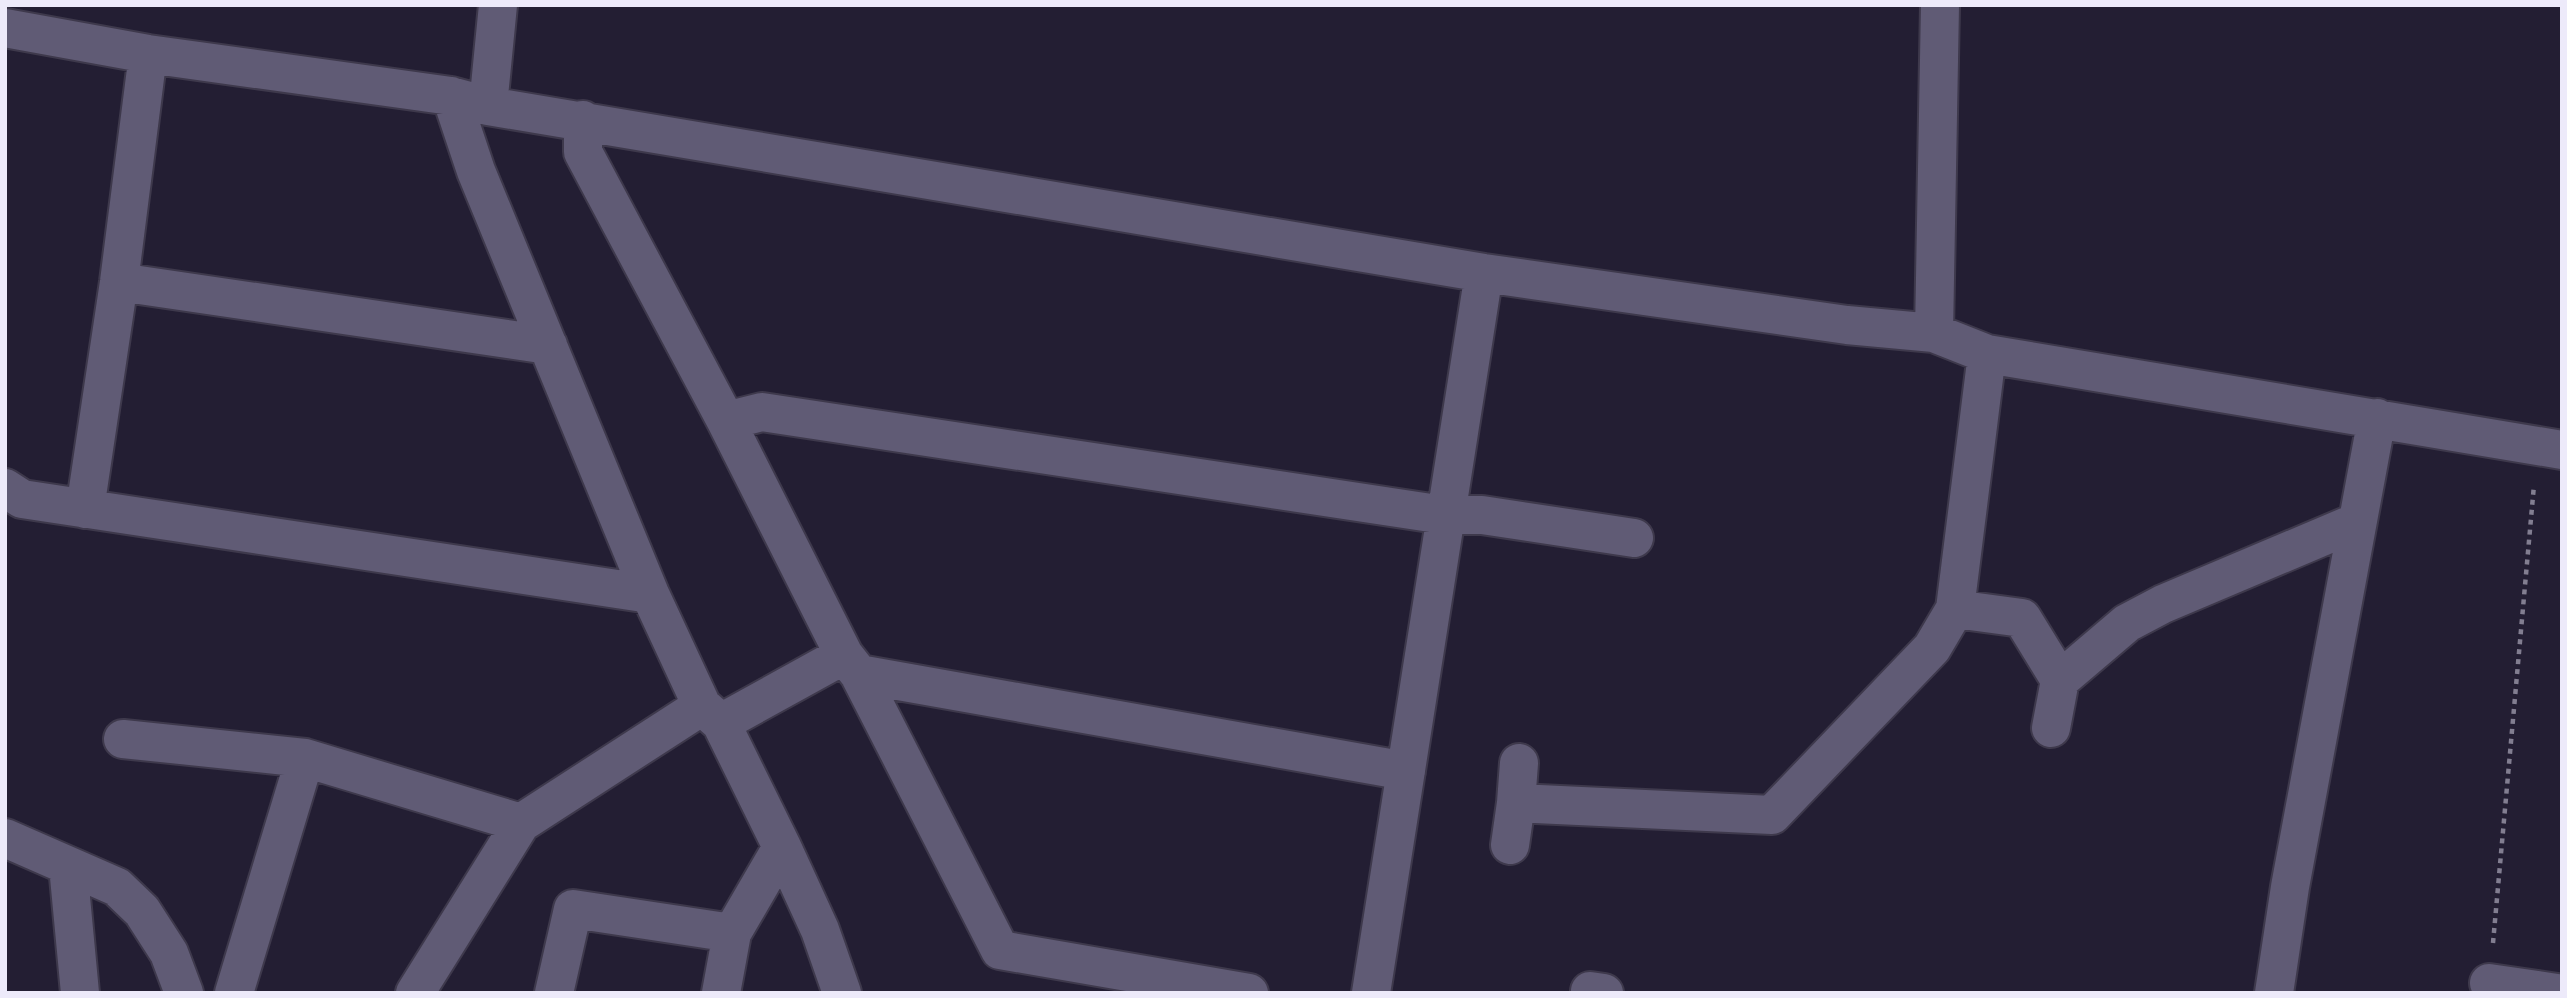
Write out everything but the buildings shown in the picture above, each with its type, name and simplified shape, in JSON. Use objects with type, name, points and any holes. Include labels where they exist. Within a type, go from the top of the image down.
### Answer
[{"type":"street","points":[[488,106],[498,5]]},
{"type":"street","points":[[1934,333],[1940,5]]},
{"type":"street","points":[[5,28],[148,54],[451,96],[488,106],[1484,273],[1847,325],[1934,333],[1987,354],[2550,448]]},
{"type":"street","points":[[85,509],[119,282],[148,54]]},
{"type":"street","points":[[451,96],[476,171],[650,594],[711,715],[782,846],[820,930],[842,993]]},
{"type":"street","points":[[583,120],[583,152],[726,421],[1000,950],[1249,993]]},
{"type":"street","points":[[1371,993],[1484,273]]},
{"type":"street","points":[[119,282],[548,345]]},
{"type":"street","points":[[1516,803],[1772,815],[1932,648],[1955,609],[1987,354]]},
{"type":"street","points":[[726,421],[762,412],[1444,515],[1482,515],[1634,538]]},
{"type":"street","points":[[2274,993],[2290,887],[2377,418]]},
{"type":"street","points":[[5,488],[22,499],[650,594]]},
{"type":"street","points":[[2051,728],[2060,680],[2127,623],[2164,604],[2357,522]]},
{"type":"street","points":[[1955,609],[2022,618],[2060,680]]},
{"type":"street","points":[[415,993],[521,823],[711,715],[852,664],[1406,771]]},
{"type":"street","points":[[123,739],[304,758],[521,823]]},
{"type":"street","points":[[234,993],[304,758]]},
{"type":"street","points":[[1510,845],[1519,763]]},
{"type":"street","points":[[5,838],[117,887],[142,911],[169,953],[184,993]]},
{"type":"street","points":[[721,993],[732,933],[782,846]]},
{"type":"street","points":[[68,866],[80,993]]},
{"type":"street","points":[[554,993],[573,909],[732,933]]},
{"type":"street","points":[[2489,983],[2557,993]]},
{"type":"path","points":[[2489,983],[2550,448]]}]
